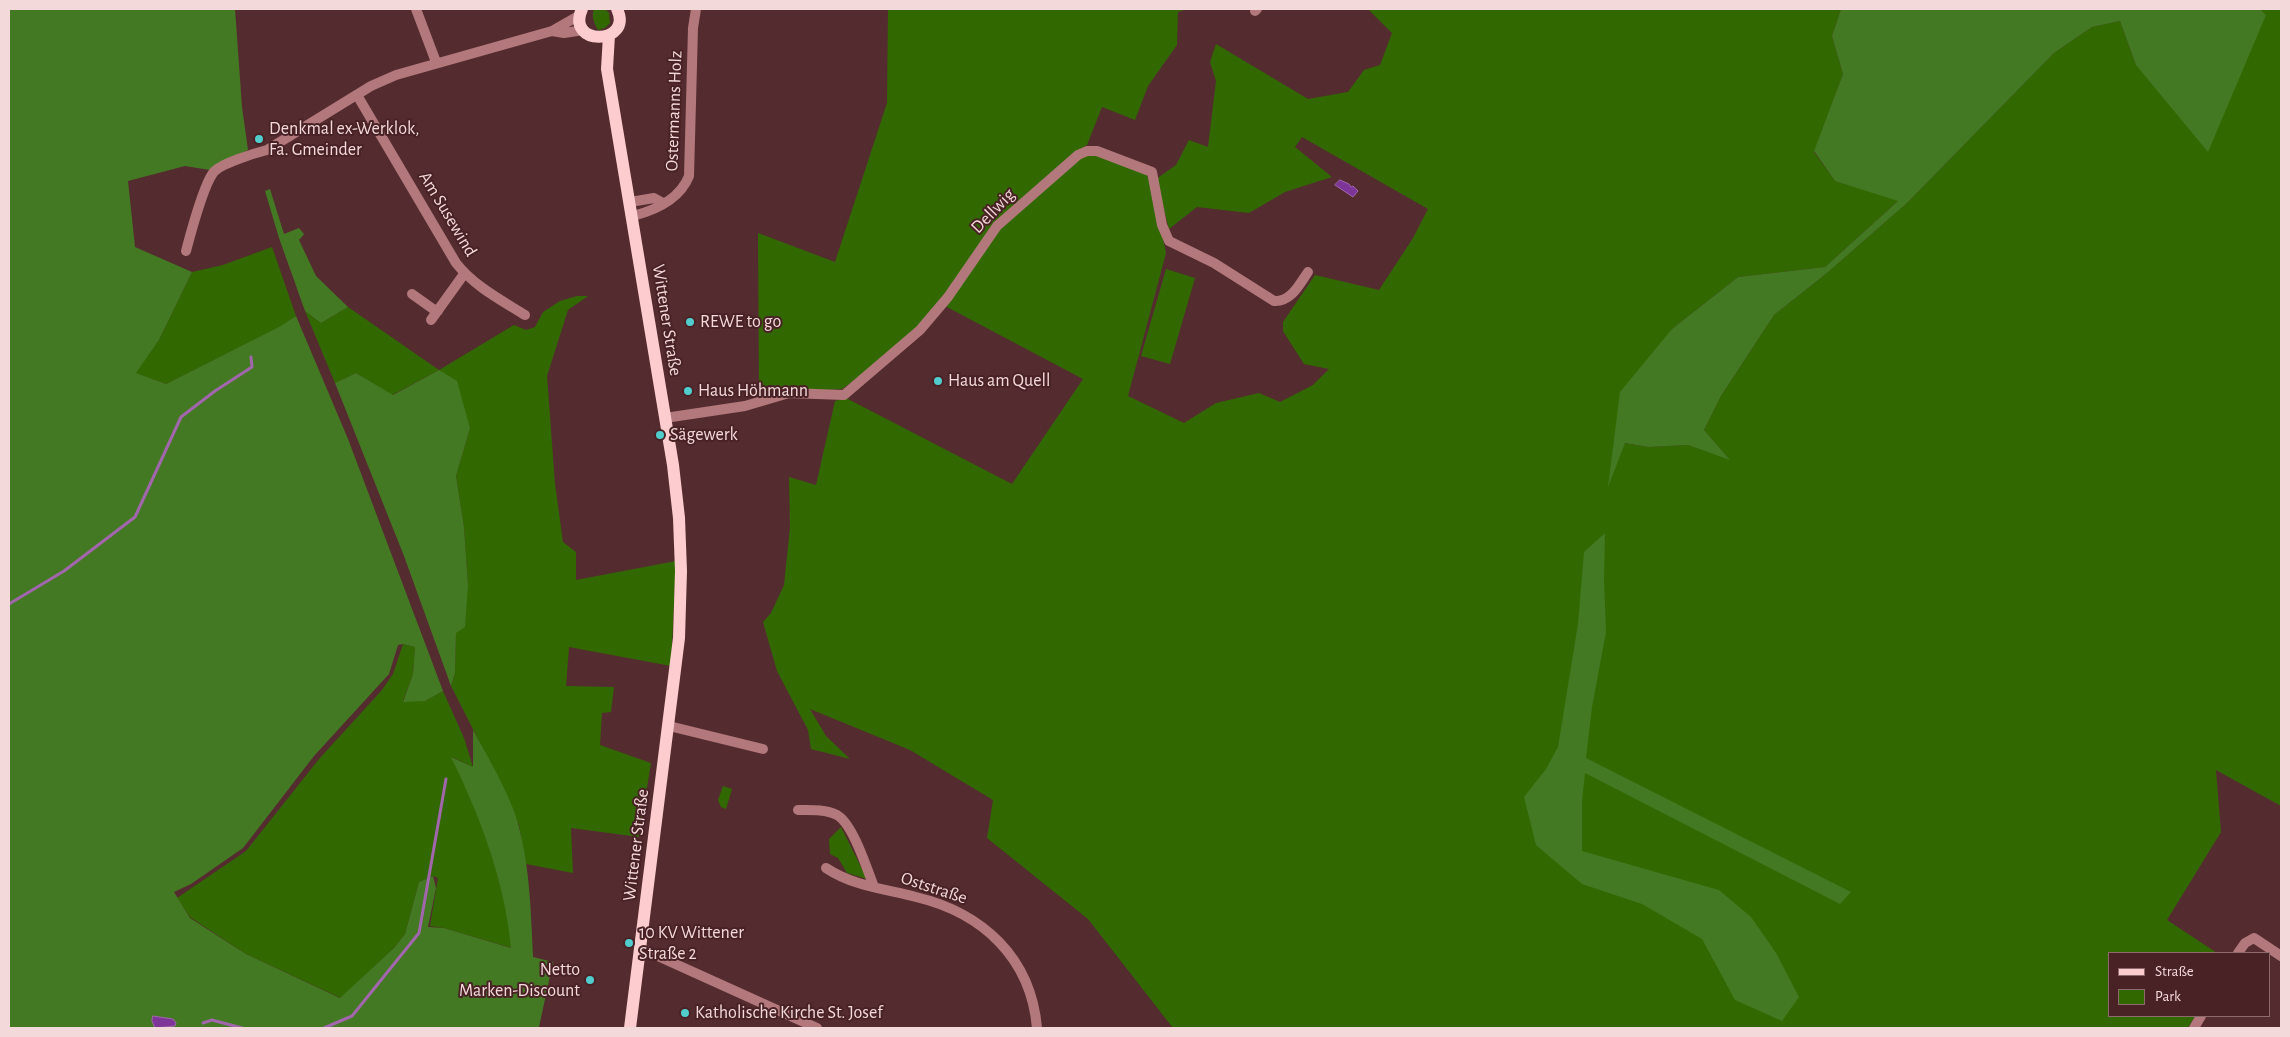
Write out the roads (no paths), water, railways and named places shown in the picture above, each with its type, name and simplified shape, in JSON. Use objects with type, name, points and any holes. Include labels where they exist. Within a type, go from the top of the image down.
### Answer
[{"type":"main road","name":"Wittener Straße","points":[[618,10],[618,26],[609,35],[607,69],[633,216],[665,418],[679,518],[682,571],[679,638],[669,726],[630,1028]]},
{"type":"main road","name":"Wittener Straße","points":[[581,12],[589,34],[607,69]]},
{"type":"main road","points":[[589,34],[609,35]]},
{"type":"street","points":[[416,9],[436,62]]},
{"type":"street","name":"Ostermanns Holz","points":[[633,216],[654,210],[682,190],[690,176],[693,28],[696,9]]},
{"type":"street","points":[[186,251],[208,183],[214,171],[254,153],[266,150],[357,95],[396,75],[436,62],[552,31],[581,12]]},
{"type":"street","points":[[552,31],[589,34]]},
{"type":"street","name":"Am Susewind","points":[[357,95],[452,257],[464,274],[485,290],[526,315]]},
{"type":"street","name":"Dellwig","points":[[665,418],[750,406],[789,393],[844,395],[920,330],[948,298],[983,244],[1004,218],[1069,161],[1087,151],[1109,154],[1152,172],[1162,225],[1168,241],[1214,263],[1274,301],[1286,299],[1292,294],[1308,272]]},
{"type":"street","points":[[630,202],[654,198],[663,203]]},
{"type":"street","name":"Am Susewind","points":[[431,320],[464,274]]},
{"type":"street","points":[[412,294],[438,311]]},
{"type":"street","points":[[669,726],[763,749]]},
{"type":"street","name":"Oststraße","points":[[798,810],[831,813],[842,819],[850,830],[874,887]]},
{"type":"street","name":"Oststraße","points":[[826,868],[844,879],[946,906],[971,918],[995,937],[1015,962],[1027,985],[1036,1015],[1037,1028]]},
{"type":"street","points":[[2239,952],[2246,943],[2254,938],[2281,956]]},
{"type":"street","points":[[640,948],[817,1028]]},
{"type":"waterway","points":[[9,604],[64,571],[135,517],[181,417],[215,391],[252,367],[251,357]]},
{"type":"waterway","points":[[324,1028],[352,1016],[419,933],[446,779]]},
{"type":"waterway","points":[[203,1023],[212,1020],[242,1028]]},
{"type":"place","name":"Denkmal ex-Werklok, Fa. Gmeinder","points":[[259,139]]},
{"type":"place","name":"REWE to go","points":[[690,322]]},
{"type":"place","name":"Haus am Quell","points":[[938,381]]},
{"type":"place","name":"Haus Höhmann","points":[[688,391]]},
{"type":"place","name":"Sägewerk","points":[[660,435]]},
{"type":"place","name":"10 KV Wittener Straße 2","points":[[629,943]]},
{"type":"place","name":"Netto Marken-Discount","points":[[590,980]]},
{"type":"place","name":"Katholische Kirche St. Josef","points":[[685,1013]]}]
